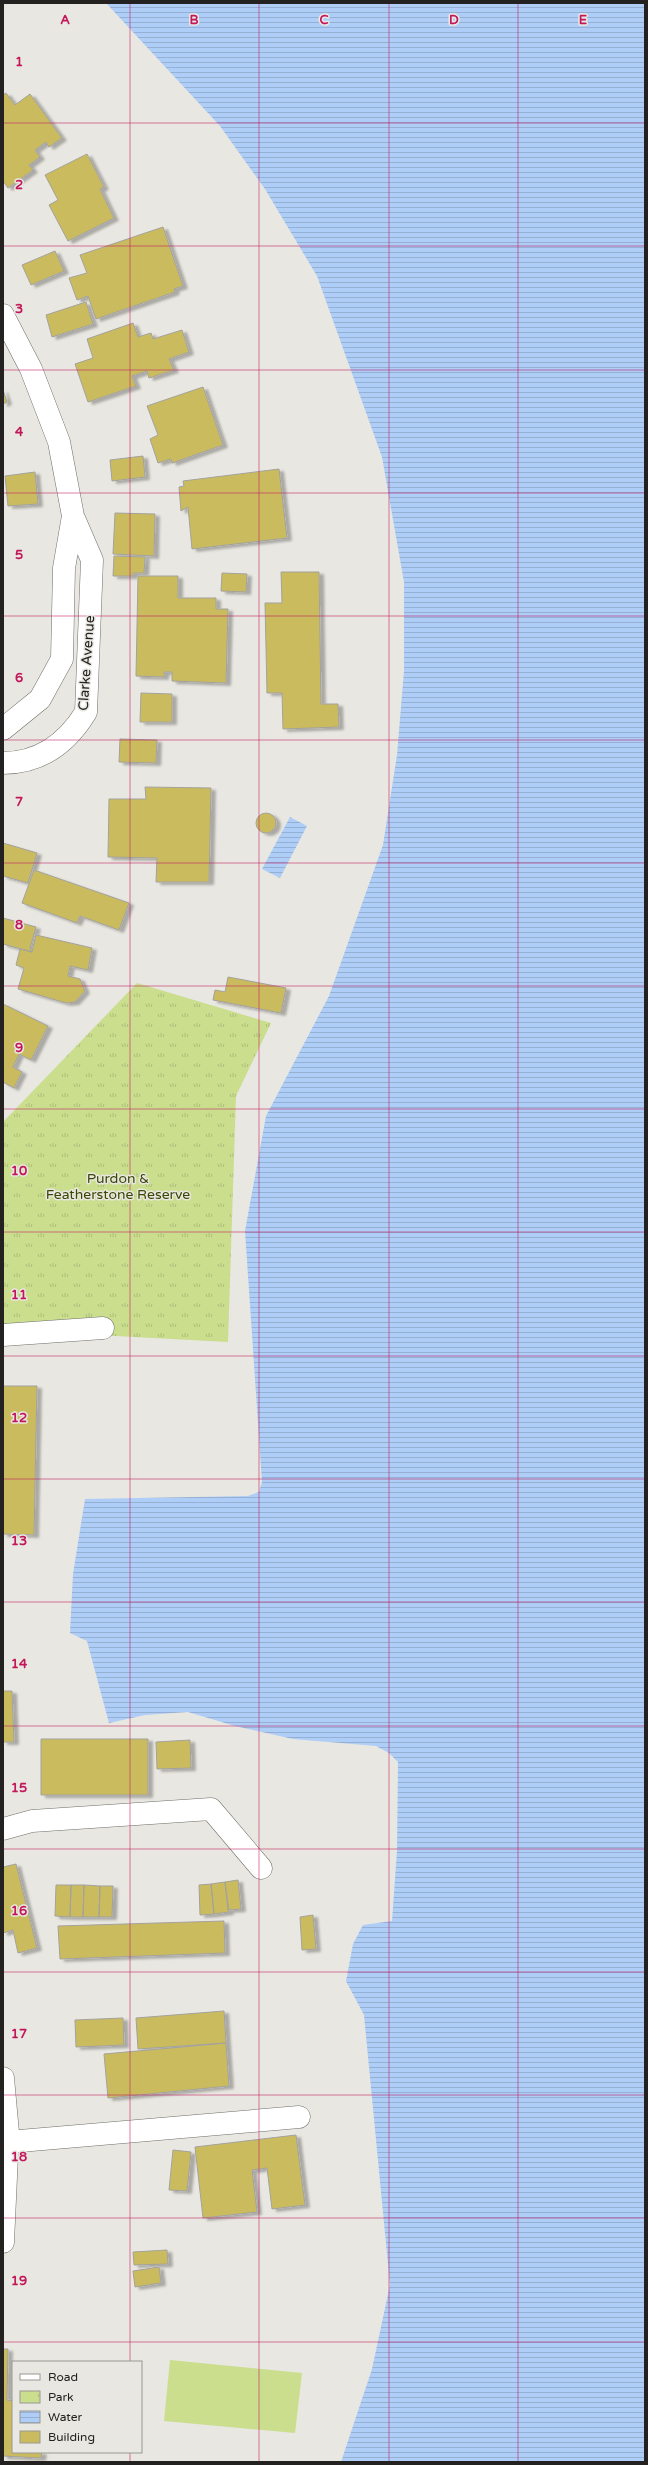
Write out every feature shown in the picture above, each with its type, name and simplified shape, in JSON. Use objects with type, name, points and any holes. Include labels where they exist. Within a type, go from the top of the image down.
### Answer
[{"type":"street","name":"Clarke Avenue","points":[[3,315],[31,369],[59,442],[73,516],[92,560],[86,712],[75,730],[44,755],[19,763],[3,763]]},
{"type":"street","name":"Clarke Avenue","points":[[3,729],[40,700],[62,659],[64,568],[73,516]]},
{"type":"street","points":[[3,1335],[103,1328]]},
{"type":"street","points":[[3,1829],[32,1821],[211,1809],[261,1868]]},
{"type":"street","points":[[3,2078],[8,2142],[3,2242]]},
{"type":"street","points":[[8,2142],[299,2117]]},
{"type":"green space","name":"Purdon & Featherstone Reserve","points":[[137,983],[271,1023],[236,1096],[228,1342],[3,1330],[3,1122]]},
{"type":"green space","points":[[170,2360],[302,2373],[295,2433],[164,2421]]},
{"type":"water","points":[[106,3],[645,3],[645,2462],[341,2462],[372,2369],[390,2285],[364,2015],[346,1981],[353,1944],[363,1925],[392,1921],[397,1851],[398,1762],[389,1753],[376,1746],[293,1739],[235,1726],[188,1712],[145,1715],[109,1723],[87,1641],[70,1633],[73,1574],[85,1499],[248,1496],[259,1492],[262,1482],[245,1231],[266,1116],[329,996],[383,845],[397,755],[404,671],[404,582],[382,457],[317,276],[265,189],[220,126]]},
{"type":"water","points":[[290,817],[307,826],[280,878],[262,869]]},
{"type":"building","points":[[6,93],[15,105],[30,94],[62,138],[49,147],[46,142],[35,150],[40,157],[29,165],[33,170],[8,188],[3,181],[3,95]]},
{"type":"building","points":[[87,154],[104,187],[100,189],[114,218],[68,241],[49,205],[58,200],[45,175]]},
{"type":"building","points":[[163,227],[183,286],[174,289],[175,292],[96,319],[88,296],[77,300],[69,278],[87,273],[80,255]]},
{"type":"building","points":[[55,251],[64,271],[31,285],[22,265]]},
{"type":"building","points":[[86,302],[93,324],[52,337],[46,315]]},
{"type":"building","points":[[133,323],[138,337],[151,333],[153,339],[182,330],[189,352],[169,359],[174,370],[149,378],[147,371],[132,376],[136,386],[88,402],[75,364],[93,358],[87,339]]},
{"type":"building","points":[[203,387],[223,445],[172,463],[171,459],[158,463],[150,439],[158,435],[147,406]]},
{"type":"building","points":[[3,390],[7,402],[3,404]]},
{"type":"building","points":[[143,456],[145,477],[112,481],[110,460]]},
{"type":"building","points":[[279,469],[287,538],[192,549],[188,507],[181,511],[179,487],[184,486],[183,481]]},
{"type":"building","points":[[35,472],[38,504],[8,506],[5,476]]},
{"type":"building","points":[[115,513],[155,514],[154,556],[113,554]]},
{"type":"building","points":[[114,556],[145,557],[144,573],[133,573],[133,576],[113,576]]},
{"type":"building","points":[[281,572],[319,572],[321,704],[338,704],[339,727],[283,729],[282,693],[267,693],[265,603],[282,603]]},
{"type":"building","points":[[222,573],[247,574],[246,592],[221,591]]},
{"type":"building","points":[[138,576],[178,576],[178,598],[216,598],[216,609],[228,609],[226,683],[172,681],[172,672],[164,672],[164,677],[136,676]]},
{"type":"building","points":[[141,693],[172,694],[172,722],[140,722]]},
{"type":"building","points":[[120,739],[157,740],[156,763],[119,762]]},
{"type":"building","points":[[145,787],[211,788],[209,882],[156,882],[157,858],[108,857],[109,799],[146,799]]},
{"type":"building","points":[[262,813],[270,813],[276,819],[276,827],[270,833],[262,833],[256,827],[256,819]]},
{"type":"building","points":[[3,843],[37,853],[28,883],[3,876]]},
{"type":"building","points":[[34,870],[129,903],[119,930],[80,916],[77,923],[22,903]]},
{"type":"building","points":[[3,918],[36,927],[30,948],[32,952],[3,944]]},
{"type":"building","points":[[36,935],[92,948],[88,970],[70,966],[68,976],[80,979],[85,991],[75,1002],[66,1003],[18,989],[24,968],[16,965],[20,949],[32,952]]},
{"type":"building","points":[[228,977],[286,988],[281,1013],[213,1000],[215,990],[225,992]]},
{"type":"building","points":[[3,1004],[48,1026],[31,1060],[19,1054],[13,1067],[22,1072],[14,1088],[3,1082]]},
{"type":"building","points":[[3,1386],[37,1386],[34,1535],[3,1534]]},
{"type":"building","points":[[3,1691],[12,1691],[14,1742],[3,1742]]},
{"type":"building","points":[[41,1739],[148,1739],[148,1795],[41,1795]]},
{"type":"building","points":[[190,1740],[191,1768],[157,1769],[156,1742]]},
{"type":"building","points":[[16,1864],[37,1948],[18,1953],[13,1930],[3,1933],[3,1867]]},
{"type":"building","points":[[238,1880],[241,1909],[228,1910],[225,1882]]},
{"type":"building","points":[[225,1882],[229,1912],[214,1914],[211,1884]]},
{"type":"building","points":[[211,1884],[214,1914],[200,1915],[199,1885]]},
{"type":"building","points":[[56,1885],[71,1885],[70,1917],[55,1916]]},
{"type":"building","points":[[71,1885],[84,1885],[83,1917],[70,1917]]},
{"type":"building","points":[[84,1885],[100,1886],[99,1917],[83,1917]]},
{"type":"building","points":[[100,1886],[113,1886],[112,1917],[99,1917]]},
{"type":"building","points":[[313,1915],[316,1949],[302,1950],[300,1917]]},
{"type":"building","points":[[224,1921],[225,1953],[60,1959],[58,1926]]},
{"type":"building","points":[[224,2011],[226,2043],[138,2049],[136,2018]]},
{"type":"building","points":[[123,2018],[124,2045],[76,2047],[75,2020]]},
{"type":"building","points":[[226,2043],[229,2086],[108,2098],[104,2054]]},
{"type":"building","points":[[296,2135],[305,2205],[272,2209],[267,2168],[252,2170],[257,2212],[203,2218],[195,2147]]},
{"type":"building","points":[[173,2150],[191,2152],[187,2191],[169,2190]]},
{"type":"building","points":[[167,2250],[168,2264],[134,2265],[133,2252]]},
{"type":"building","points":[[159,2267],[161,2283],[135,2287],[133,2271]]},
{"type":"building","points":[[3,2349],[8,2349],[7,2400],[12,2401],[12,2453],[42,2453],[41,2458],[3,2456]]}]
